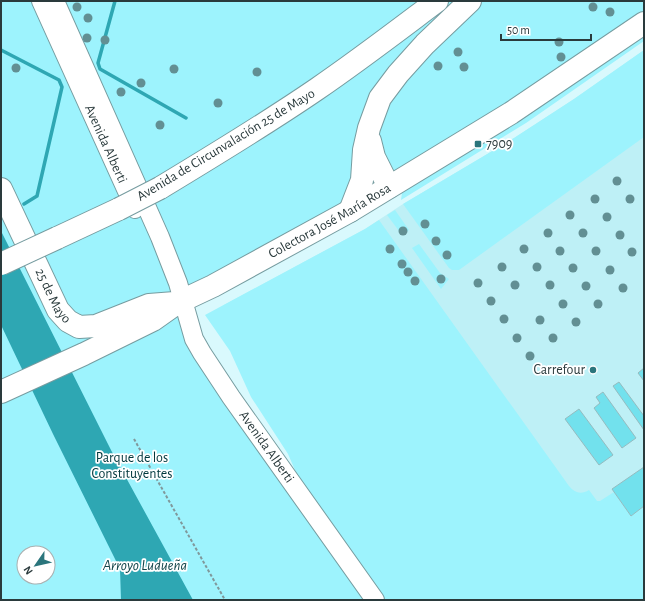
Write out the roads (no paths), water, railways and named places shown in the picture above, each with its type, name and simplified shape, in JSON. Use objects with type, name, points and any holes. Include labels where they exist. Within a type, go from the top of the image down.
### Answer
[{"type":"main road","name":"Avenida de Circunvalación 25 de Mayo","points":[[1,264],[119,209],[160,188],[316,90],[378,46],[437,1]]},
{"type":"main road","points":[[350,210],[362,180],[364,150],[369,128],[380,98],[398,74],[425,44],[470,1]]},
{"type":"main road","name":"Colectora José María Rosa","points":[[6,390],[153,320],[179,295],[220,282],[350,210],[511,113],[644,23]]},
{"type":"main road","points":[[369,128],[374,157],[389,187]]},
{"type":"main road","name":"25 de Mayo","points":[[1,188],[58,310],[68,321],[79,327],[96,326],[179,295]]},
{"type":"street","name":"Avenida Alberti","points":[[41,1],[149,240],[166,267],[179,295]]},
{"type":"street","name":"Avenida Alberti","points":[[55,1],[160,237],[194,339],[231,397],[376,600]]},
{"type":"water","name":"Arroyo Ludueña","points":[[1,231],[112,452],[193,600],[121,600],[120,569],[1,325]]},
{"type":"waterway","points":[[115,1],[98,63],[100,69],[186,118]]},
{"type":"waterway","points":[[1,50],[59,80],[62,87],[37,196],[24,204]]},
{"type":"place","name":"7909","points":[[478,144]]},
{"type":"place","name":"Carrefour","points":[[593,370]]},
{"type":"park label","name":"Parque de los Constituyentes","points":[[132,466]]}]
